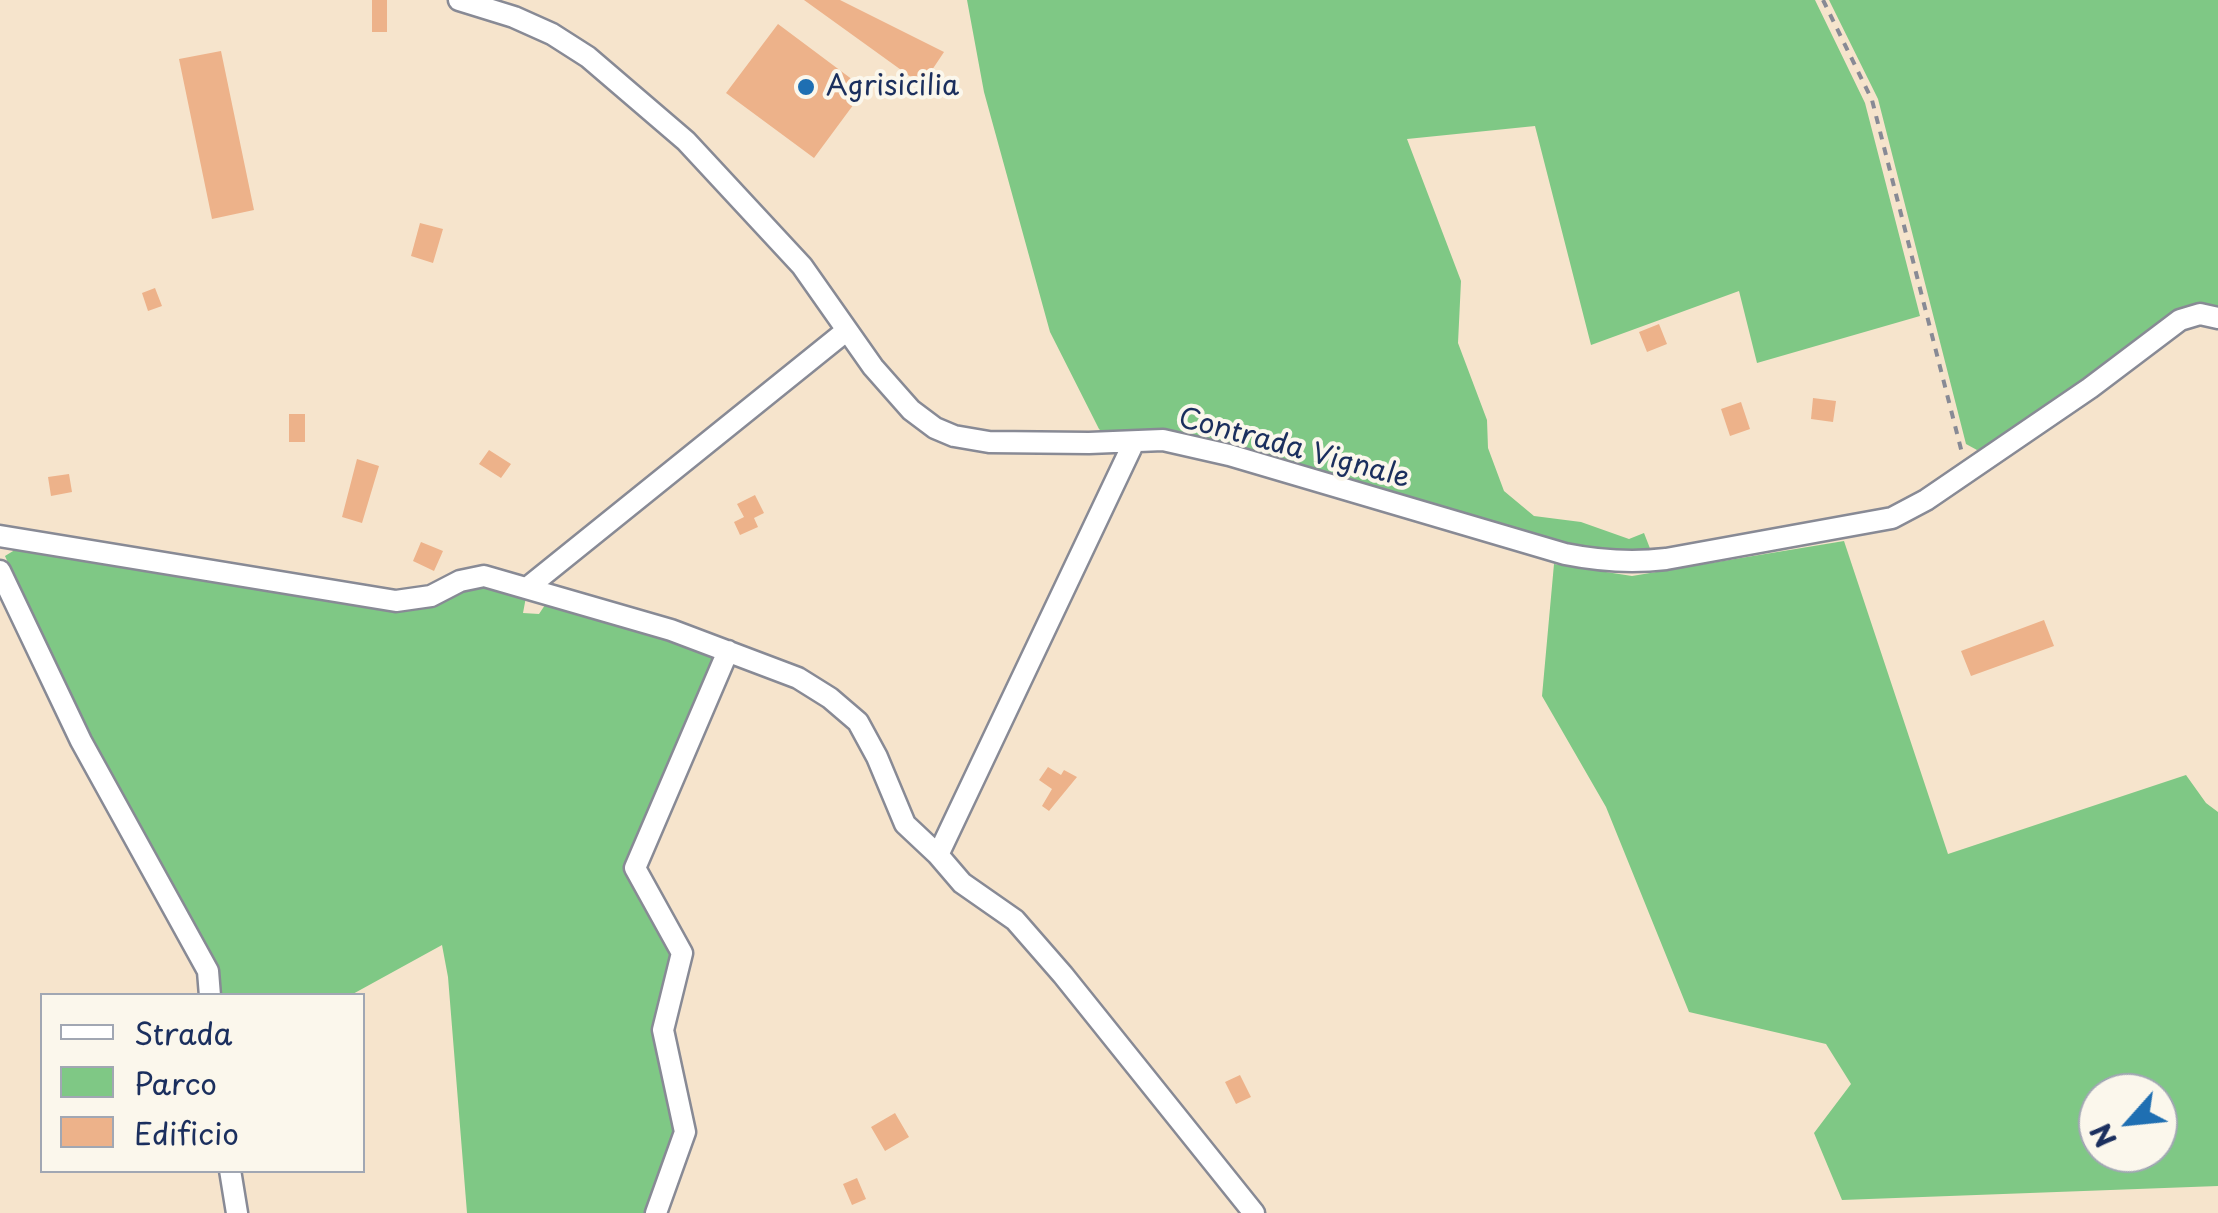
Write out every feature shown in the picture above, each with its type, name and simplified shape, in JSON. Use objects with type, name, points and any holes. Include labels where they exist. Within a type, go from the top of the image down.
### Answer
[{"type":"street","name":"Contrada Vignale","points":[[459,0],[552,34],[588,58],[686,141],[802,266],[872,367],[911,410],[935,428],[989,442],[1163,440],[1229,455],[1565,554],[1598,560],[1666,559],[1892,518],[1968,472],[2180,320],[2200,314],[2218,318]]},
{"type":"street","points":[[527,588],[846,331]]},
{"type":"street","points":[[938,855],[1134,442]]},
{"type":"street","points":[[0,536],[396,601],[431,596],[460,580],[484,576],[670,630],[798,678],[858,722],[878,757],[904,824],[962,883],[1016,920],[1254,1213]]},
{"type":"street","points":[[0,571],[80,741],[208,971],[210,993]]},
{"type":"street","points":[[656,1213],[685,1132],[663,1030],[682,952],[635,868],[728,651]]},
{"type":"street","points":[[231,1173],[238,1213]]},
{"type":"path","points":[[1823,0],[1872,100],[1968,472]]},
{"type":"green space","points":[[967,0],[1815,0],[1865,103],[1920,316],[1757,363],[1739,291],[1591,345],[1535,126],[1407,139],[1461,281],[1458,343],[1487,420],[1488,448],[1504,491],[1534,516],[1581,522],[1629,539],[1644,533],[1651,551],[1607,552],[1560,544],[1223,442],[1162,432],[1106,436],[1050,332],[984,92]]},
{"type":"green space","points":[[1829,0],[2218,0],[2218,309],[2171,315],[1992,446],[1977,450],[1966,444],[1878,99]]},
{"type":"green space","points":[[1844,541],[1948,854],[2186,775],[2206,803],[2218,812],[2218,1186],[1842,1200],[1814,1133],[1851,1084],[1826,1044],[1689,1012],[1606,807],[1542,696],[1554,564],[1632,576]]},
{"type":"green space","points":[[18,548],[380,610],[420,609],[473,587],[498,588],[526,597],[523,613],[539,614],[547,602],[556,600],[713,658],[628,869],[674,954],[655,1033],[680,1136],[650,1213],[467,1213],[448,977],[442,945],[355,993],[216,993],[82,732],[5,556]]},
{"type":"building","points":[[372,0],[387,0],[387,32],[372,32]]},
{"type":"building","points":[[804,0],[840,0],[944,52],[922,85]]},
{"type":"building","points":[[778,24],[865,89],[814,158],[726,93]]},
{"type":"building","points":[[221,51],[254,210],[212,219],[179,59]]},
{"type":"building","points":[[420,223],[443,229],[433,263],[411,256]]},
{"type":"building","points":[[155,288],[162,306],[148,311],[142,293]]},
{"type":"building","points":[[1659,324],[1667,344],[1647,352],[1639,332]]},
{"type":"building","points":[[1813,398],[1836,401],[1833,422],[1811,419]]},
{"type":"building","points":[[1741,402],[1750,429],[1730,436],[1721,409]]},
{"type":"building","points":[[289,414],[305,414],[305,442],[289,442]]},
{"type":"building","points":[[489,450],[511,464],[501,478],[479,464]]},
{"type":"building","points":[[357,459],[379,466],[362,523],[342,517]]},
{"type":"building","points":[[69,474],[72,492],[51,496],[48,477]]},
{"type":"building","points":[[755,495],[764,513],[754,518],[758,527],[740,535],[734,522],[744,517],[737,504]]},
{"type":"building","points":[[421,542],[443,551],[434,571],[413,561]]},
{"type":"building","points":[[2044,620],[2054,646],[1971,676],[1961,651]]},
{"type":"building","points":[[1048,767],[1061,775],[1064,770],[1077,777],[1049,811],[1042,806],[1052,789],[1039,780]]},
{"type":"building","points":[[1240,1075],[1251,1097],[1236,1104],[1225,1082]]},
{"type":"building","points":[[895,1113],[909,1137],[885,1151],[871,1127]]},
{"type":"building","points":[[857,1178],[866,1199],[852,1205],[843,1184]]},
{"type":"place","name":"Agrisicilia","points":[[806,87]]}]
